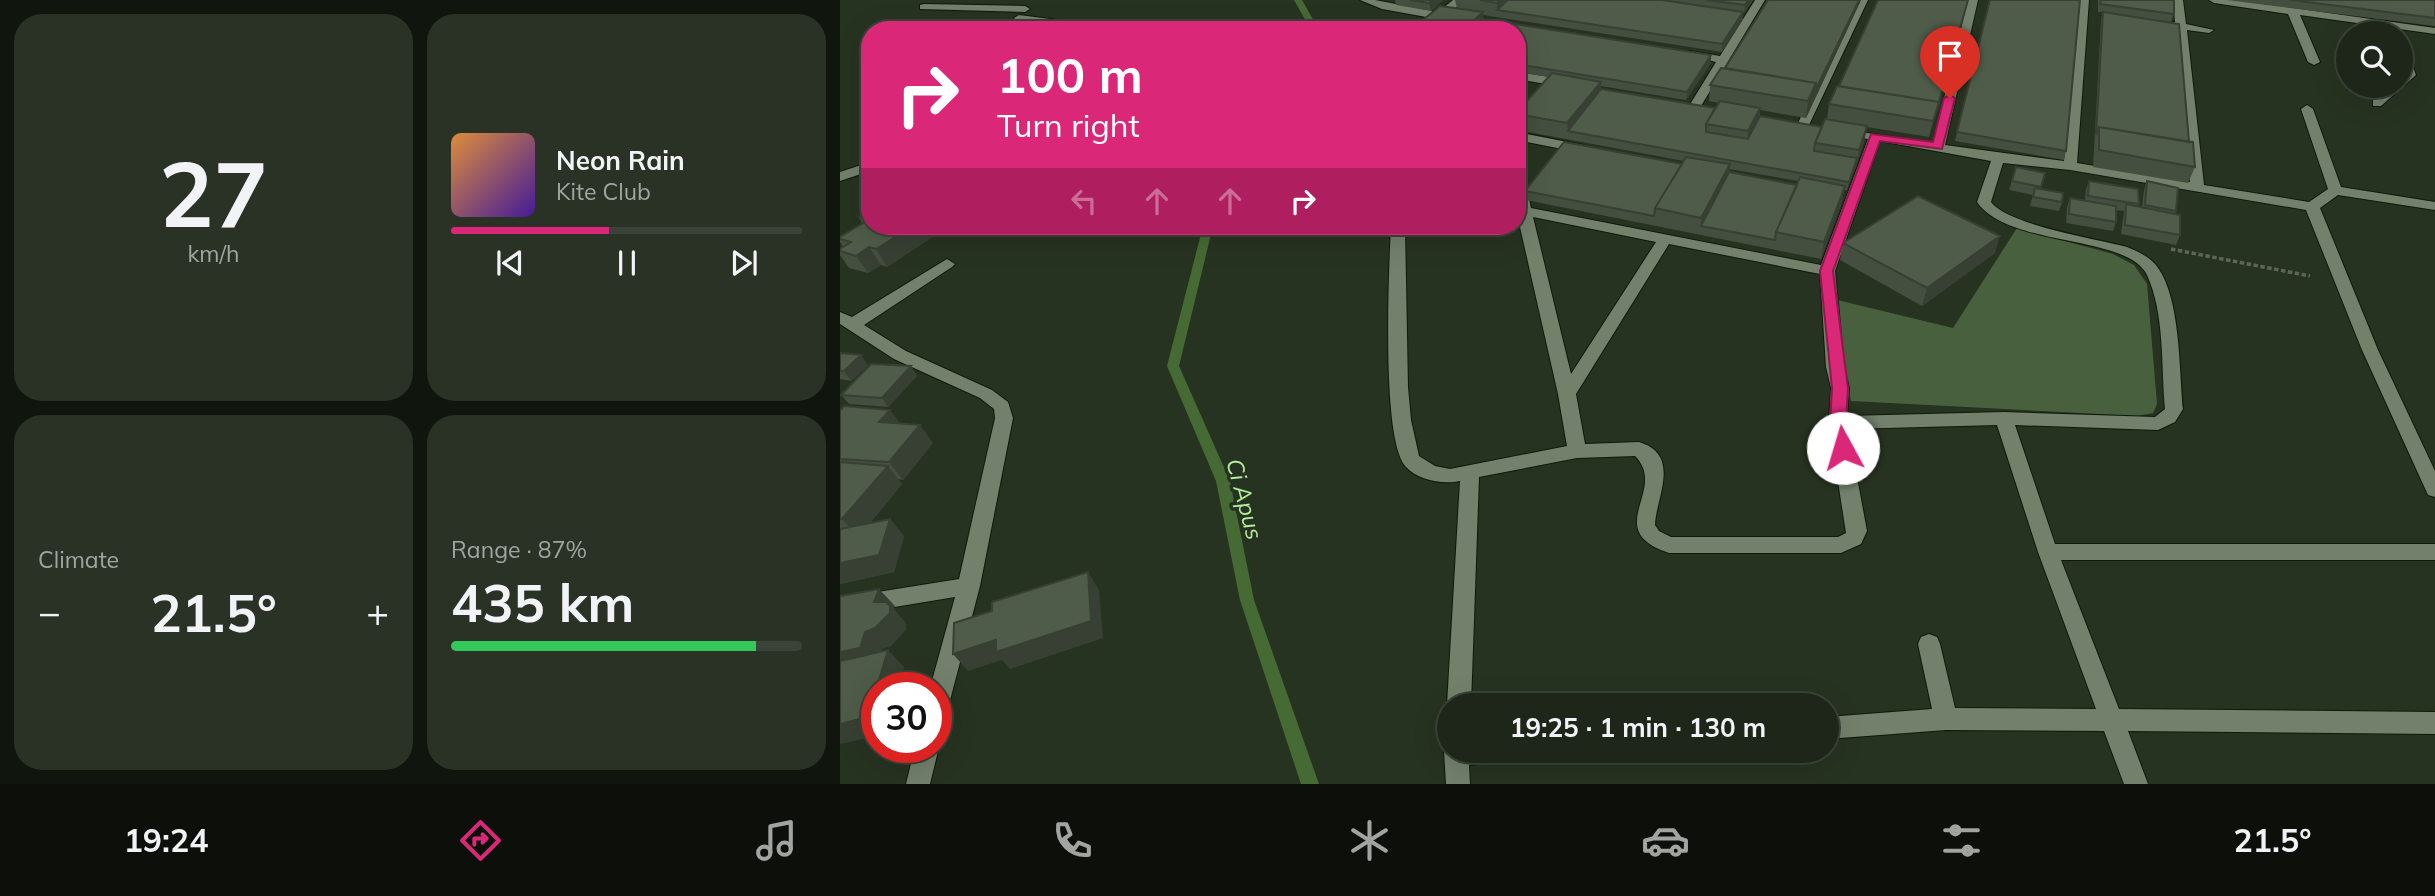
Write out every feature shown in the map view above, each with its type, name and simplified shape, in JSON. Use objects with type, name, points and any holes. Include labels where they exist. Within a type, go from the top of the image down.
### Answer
[{"type":"street","points":[[1018,21],[1035,0]]},
{"type":"street","points":[[1365,0],[1382,6],[1468,20]]},
{"type":"street","points":[[1435,21],[1459,0]]},
{"type":"street","points":[[1695,106],[1760,0]]},
{"type":"street","points":[[1803,125],[1863,0]]},
{"type":"street","points":[[1938,147],[1973,0]]},
{"type":"street","points":[[2178,0],[2198,189]]},
{"type":"street","points":[[2214,0],[2346,21]]},
{"type":"street","points":[[2070,166],[2084,6],[2098,15]]},
{"type":"street","points":[[924,7],[1022,14],[1050,21]]},
{"type":"street","points":[[2293,12],[2314,62]]},
{"type":"street","points":[[1734,17],[1748,19]]},
{"type":"street","points":[[2153,22],[2209,30]]},
{"type":"street","points":[[2413,30],[2435,31]]},
{"type":"street","points":[[1670,51],[1724,60]]},
{"type":"street","points":[[1526,77],[1586,87]]},
{"type":"street","points":[[2377,103],[2383,98]]},
{"type":"street","points":[[2307,108],[2334,190]]},
{"type":"street","points":[[1852,133],[2312,207],[2334,190],[2435,206]]},
{"type":"street","points":[[1398,235],[1401,404],[1406,450],[1412,461],[1437,475],[1470,474],[1577,451],[1639,449],[1653,462],[1656,484],[1643,526],[1647,534],[1656,541],[1669,545],[1841,545],[1854,538],[1857,531],[1838,423],[1840,388],[1826,271],[1847,199],[1875,137]]},
{"type":"street","points":[[1526,138],[1598,152]]},
{"type":"street","points":[[1838,423],[2004,418],[2158,424],[2169,418],[2174,409],[2161,292],[2153,271],[2140,258],[2122,250],[2007,221],[1989,212],[1984,202],[1998,158]]},
{"type":"street","points":[[840,177],[861,169]]},
{"type":"street","points":[[2312,207],[2411,442],[2435,490]]},
{"type":"street","points":[[1526,212],[1826,271]]},
{"type":"street","points":[[1526,227],[1567,394],[1577,451]]},
{"type":"street","points":[[1567,394],[1665,239]]},
{"type":"street","points":[[946,672],[969,586],[1004,418],[1002,406],[986,394],[900,355],[846,321],[947,264]]},
{"type":"street","points":[[2004,418],[2048,552],[2136,784]]},
{"type":"street","points":[[1460,693],[1470,474]]},
{"type":"street","points":[[2048,552],[2435,552]]},
{"type":"street","points":[[840,607],[969,586]]},
{"type":"street","points":[[1928,644],[1946,719]]},
{"type":"street","points":[[1839,727],[1946,719],[2435,723]]},
{"type":"street","points":[[918,784],[923,763]]},
{"type":"street","points":[[1457,763],[1458,784]]},
{"type":"path","points":[[2122,250],[2174,249],[2342,282]]},
{"type":"green space","points":[[2017,228],[2113,254],[2134,265],[2147,284],[2157,404],[2153,413],[2137,416],[1851,401],[1829,298],[1953,328]]},
{"type":"building","points":[[1410,0],[1433,0],[1429,3]]},
{"type":"building","points":[[1508,0],[1662,0],[1743,12],[1722,44],[1497,10]]},
{"type":"building","points":[[1707,0],[1748,0],[1745,5]]},
{"type":"building","points":[[1768,0],[1859,0],[1815,91],[1816,83],[1725,68]]},
{"type":"building","points":[[1878,0],[1968,0],[1939,102],[1839,86]]},
{"type":"building","points":[[1990,0],[2080,0],[2066,151],[1957,132]]},
{"type":"building","points":[[2101,0],[2174,0],[2174,14],[2100,4]]},
{"type":"building","points":[[2291,0],[2435,0],[2435,18]]},
{"type":"building","points":[[1440,6],[1483,12],[1473,21],[1422,21]]},
{"type":"building","points":[[2103,12],[2179,24],[2189,142],[2099,127],[2096,135]]},
{"type":"building","points":[[1526,26],[1711,55],[1687,92],[1526,65]]},
{"type":"building","points":[[1721,68],[1816,83],[1808,101],[1710,85]]},
{"type":"building","points":[[1552,73],[1601,82],[1567,123],[1526,116],[1526,102]]},
{"type":"building","points":[[1837,86],[1939,102],[1933,121],[1829,104]]},
{"type":"building","points":[[1601,89],[1715,108],[1706,124],[1706,132],[1748,139],[1760,116],[1822,127],[1814,151],[1857,158],[1849,182],[1568,131]]},
{"type":"building","points":[[1720,101],[1760,108],[1748,131],[1706,124]]},
{"type":"building","points":[[1825,119],[1867,126],[1859,150],[1815,143]]},
{"type":"building","points":[[2099,127],[2193,142],[2195,167],[2099,150]]},
{"type":"building","points":[[1564,142],[1682,164],[1655,208],[1654,216],[1526,190]]},
{"type":"building","points":[[1686,157],[1730,164],[1701,218],[1655,208]]},
{"type":"building","points":[[2016,167],[2045,173],[2041,187],[2012,181]]},
{"type":"building","points":[[1729,172],[1797,185],[1775,240],[1701,226]]},
{"type":"building","points":[[1800,177],[1845,186],[1824,242],[1776,232]]},
{"type":"building","points":[[2089,181],[2138,189],[2139,204],[2088,196]]},
{"type":"building","points":[[2147,181],[2178,188],[2176,211],[2145,205]]},
{"type":"building","points":[[2035,188],[2063,193],[2062,202],[2033,197]]},
{"type":"building","points":[[1918,196],[2000,236],[1927,288],[1843,243]]},
{"type":"building","points":[[2070,198],[2116,206],[2116,222],[2069,214]]},
{"type":"building","points":[[2126,204],[2180,215],[2180,235],[2125,225]]},
{"type":"building","points":[[861,224],[861,235],[899,235],[876,249],[869,247],[856,256],[840,251],[851,242],[840,237]]},
{"type":"building","points":[[840,353],[861,355],[844,371],[840,371]]},
{"type":"building","points":[[871,364],[911,366],[882,398],[841,395]]},
{"type":"building","points":[[844,406],[890,410],[879,422],[920,425],[889,462],[840,459],[840,411]]},
{"type":"building","points":[[840,462],[888,466],[842,519],[840,519]]},
{"type":"building","points":[[890,519],[879,555],[840,563],[840,529]]},
{"type":"building","points":[[1088,572],[1091,621],[996,652],[996,640],[953,654],[954,623],[992,611],[992,602]]},
{"type":"building","points":[[879,589],[874,602],[886,602],[890,606],[890,613],[875,628],[865,632],[860,648],[840,652],[840,596]]},
{"type":"building","points":[[888,650],[881,672],[861,672],[861,719],[840,724],[840,661]]},
{"type":"waterway","name":"Ci Apus","points":[[1298,0],[1310,21]]},
{"type":"waterway","name":"Ci Apus","points":[[1206,235],[1173,366],[1223,481],[1247,600],[1310,784]]},
{"type":"route","points":[[1843,448],[1838,423],[1840,388],[1835,367],[1826,271],[1875,137],[1938,147],[1950,98]]}]
